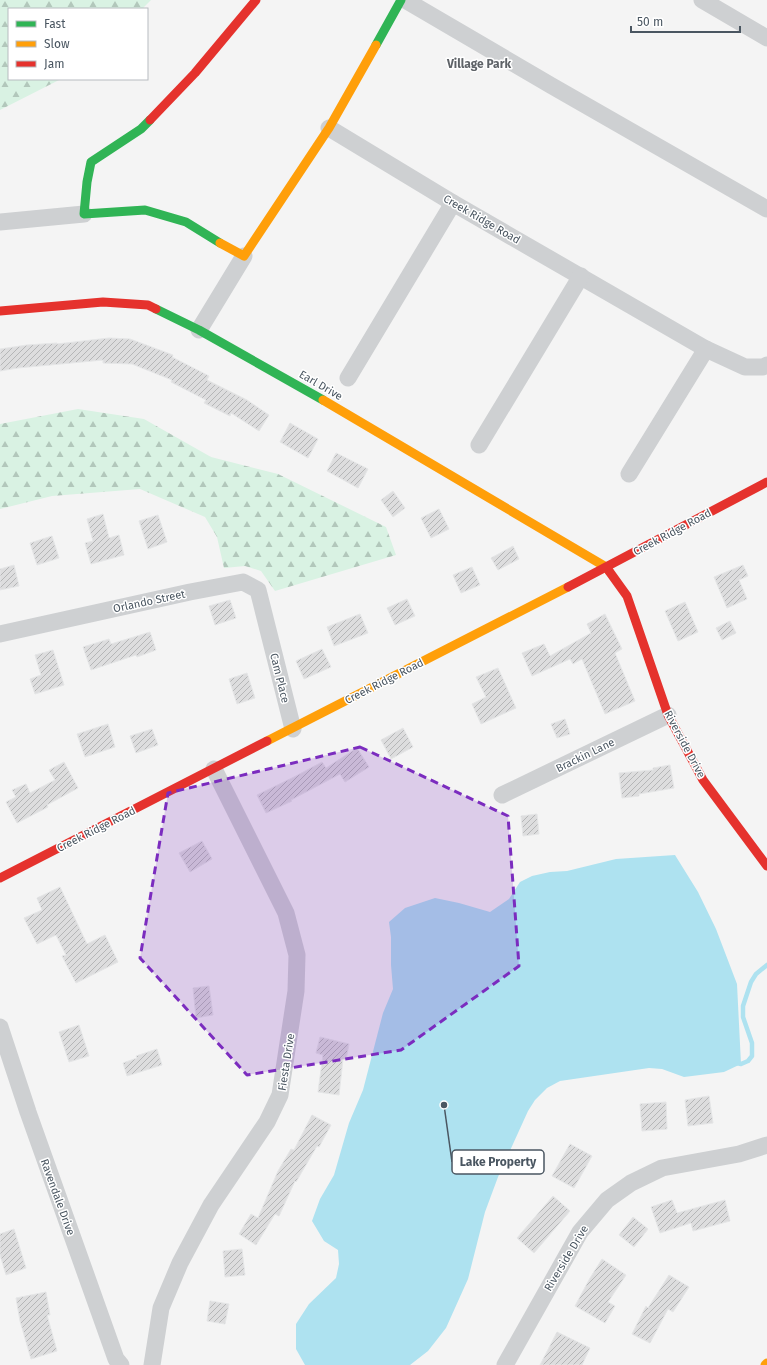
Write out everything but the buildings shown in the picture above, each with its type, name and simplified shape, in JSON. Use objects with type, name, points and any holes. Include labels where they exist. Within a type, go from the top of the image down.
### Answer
[{"type":"street","points":[[84,214],[87,182],[91,162],[141,129],[195,73],[256,0]]},
{"type":"street","points":[[199,330],[244,256],[329,128],[401,0]]},
{"type":"street","points":[[405,0],[552,86],[767,208]]},
{"type":"street","points":[[702,0],[767,38]]},
{"type":"street","name":"Creek Ridge Road","points":[[329,128],[453,203],[706,349],[745,367],[763,367],[767,365]]},
{"type":"street","points":[[348,378],[453,203]]},
{"type":"street","points":[[0,222],[145,210],[186,222],[244,256]]},
{"type":"street","points":[[478,445],[581,276]]},
{"type":"street","name":"Earl Drive","points":[[0,311],[103,302],[148,305],[199,330],[319,397],[606,567]]},
{"type":"street","points":[[629,474],[706,349]]},
{"type":"street","name":"Creek Ridge Road","points":[[0,878],[293,729],[767,482]]},
{"type":"street","name":"Riverside Drive","points":[[606,567],[627,596],[668,715],[703,780],[767,866]]},
{"type":"street","name":"Orlando Street","points":[[0,634],[243,582],[258,590],[268,628]]},
{"type":"street","name":"Cam Place","points":[[268,628],[293,729]]},
{"type":"street","name":"Brackin Lane","points":[[502,795],[668,715]]},
{"type":"street","name":"Fiesta Drive","points":[[152,1365],[161,1308],[180,1264],[211,1205],[267,1122],[280,1095],[296,991],[297,955],[286,913],[214,769]]},
{"type":"street","name":"Ravendale Drive","points":[[0,1027],[36,1135],[116,1359],[121,1365]]},
{"type":"street","name":"Riverside Drive","points":[[504,1365],[580,1232],[607,1200],[631,1183],[662,1168],[739,1154],[767,1145]]},
{"type":"highlighted area","points":[[360,747],[508,816],[519,966],[401,1050],[247,1075],[140,958],[168,793]]},
{"type":"green space","points":[[0,0],[151,0],[143,8],[8,8],[8,80],[59,80],[0,110]]},
{"type":"green space","points":[[78,409],[144,419],[211,457],[278,474],[386,527],[396,555],[275,591],[261,571],[245,566],[224,568],[217,537],[205,517],[140,489],[52,496],[0,509],[0,424]]},
{"type":"water","points":[[675,855],[698,892],[716,929],[737,984],[741,1064],[724,1072],[684,1077],[662,1069],[649,1068],[560,1081],[547,1088],[535,1100],[528,1111],[498,1177],[485,1212],[468,1279],[446,1328],[428,1351],[410,1365],[305,1365],[296,1349],[296,1324],[309,1304],[336,1278],[339,1264],[338,1250],[324,1241],[312,1221],[320,1199],[334,1175],[349,1123],[363,1090],[383,1013],[393,989],[389,922],[405,908],[435,898],[490,912],[509,899],[520,882],[532,876],[550,872],[567,871],[616,859]]},
{"type":"waterway","points":[[737,1063],[741,1064],[748,1061],[752,1056],[752,1043],[743,1017],[743,1006],[751,982],[756,974],[767,965]]},
{"type":"traffic: fast","points":[[376,45],[401,0]]},
{"type":"traffic: fast","points":[[150,120],[141,129],[91,162],[87,182],[84,214],[145,210],[186,222],[220,243]]},
{"type":"traffic: fast","points":[[156,309],[199,330],[323,400]]},
{"type":"traffic: slow","points":[[220,243],[244,256],[329,128],[376,45]]},
{"type":"traffic: slow","points":[[323,400],[606,567],[609,571]]},
{"type":"traffic: slow","points":[[267,741],[568,587]]},
{"type":"traffic: jam","points":[[150,120],[195,73],[256,0]]},
{"type":"traffic: jam","points":[[0,311],[103,302],[148,305],[156,309]]},
{"type":"traffic: jam","points":[[568,587],[767,482]]},
{"type":"traffic: jam","points":[[609,571],[627,596],[668,715],[703,780],[767,866]]},
{"type":"traffic: jam","points":[[0,878],[267,741]]},
{"type":"place","name":"Lake Property","points":[[444,1105]]},
{"type":"district","name":"Village Park","points":[[479,64]]}]
